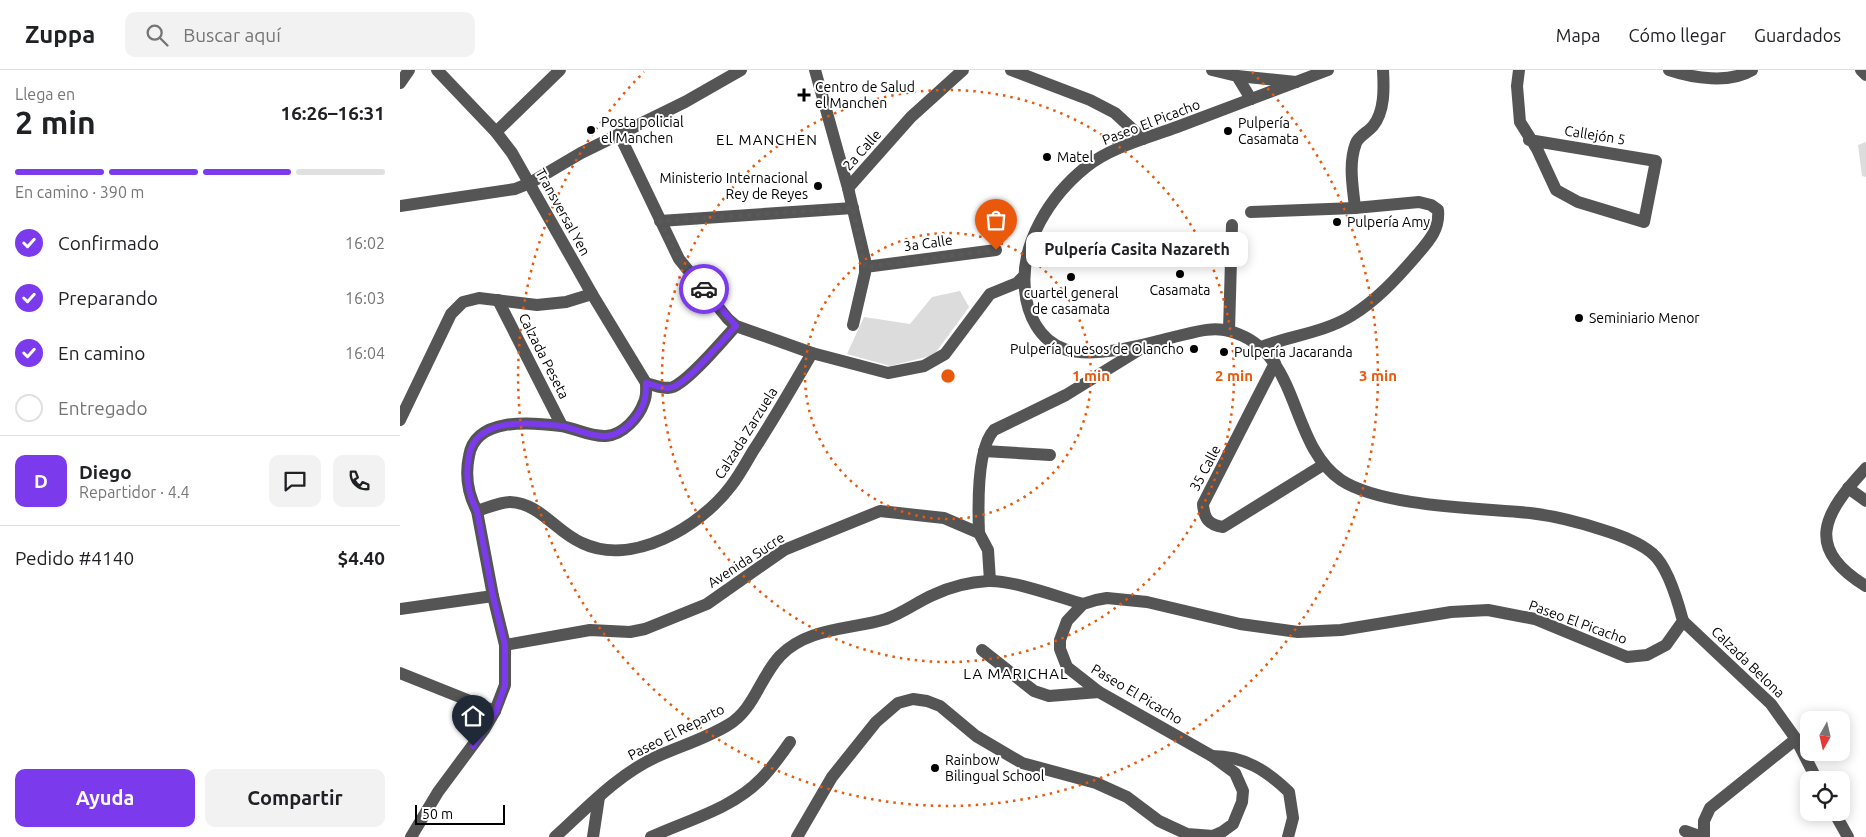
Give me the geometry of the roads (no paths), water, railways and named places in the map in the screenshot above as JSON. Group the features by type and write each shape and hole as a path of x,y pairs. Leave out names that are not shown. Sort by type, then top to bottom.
{"street":[{"path":"400,83 409,70"},
{"name":"Transversal Yen","path":"436,70 496,132 512,154 592,294 646,383"},
{"path":"496,132 560,70"},
{"path":"400,206 515,189 530,183 581,152 685,102 741,70"},
{"path":"815,70 848,188 865,267 853,325"},
{"name":"2a Calle","path":"848,188 911,117 964,70"},
{"path":"1011,70 1090,100 1115,113 1143,140"},
{"path":"1212,70 1237,76 1296,82"},
{"name":"Paseo El Picacho","path":"798,833 832,777 876,722 898,703 913,700 927,701 940,706 976,736 999,752 1022,763 1096,783 1127,798 1159,821 1196,836 1213,836 1233,824 1242,802 1243,791 1235,773 1212,756 1099,692 1067,667 1060,649 1060,640 1067,621 1084,604 1107,598 1146,602 1240,624 1298,632 1341,630 1451,612 1488,610 1536,619 1627,657 1647,655 1666,645 1683,621 1673,587 1654,554 1622,536 1575,521 1533,514 1426,504 1377,494 1349,485 1323,465 1311,444 1292,395 1274,363 1261,347 1248,338 1229,331 1202,330 1149,343 1093,353 1063,349 1042,335 1026,308 1024,277 1030,244 1038,225 1050,204 1067,184 1087,166 1106,154 1328,70"},
{"path":"1355,208 1351,174 1352,156 1357,141 1374,125 1380,112 1383,100 1383,70"},
{"path":"1519,70 1517,105 1520,122 1529,140"},
{"path":"1669,70 1714,78 1752,70"},
{"path":"1861,70 1866,75"},
{"path":"1237,76 1251,99"},
{"path":"618,134 679,259 728,319 736,326 812,353 888,372 924,366 945,354 990,294 1017,283 1024,277"},
{"name":"Callejón 5","path":"1529,140 1656,160 1644,221 1641,223 1566,197 1556,190 1537,149 1529,140"},
{"path":"1251,212 1355,208 1419,202 1431,205 1438,210 1439,222 1424,246 1384,292 1370,303 1350,317 1261,347"},
{"path":"660,221 853,208"},
{"path":"1229,331 1232,225"},
{"name":"3a Calle","path":"865,267 996,250"},
{"path":"400,420 451,314 463,302 478,298 537,305 566,302 592,294"},
{"name":"Calzada Peseta","path":"498,300 562,426"},
{"path":"411,837 438,792 496,711 505,685 505,645 493,596 477,511 472,501 466,472 470,446 479,434 494,427 562,426 581,432 606,436 625,428 636,416 645,400 646,383 662,388 673,387 688,376 736,326"},
{"path":"990,581 988,550 979,533 978,508 984,451 989,436 994,430 1066,395 1141,350 1149,343"},
{"name":"Calzada Zarzuela","path":"477,511 509,502 528,505 562,532 582,544 603,551 635,550 669,536 696,520 731,487 812,353"},
{"name":"35 Calle","path":"1274,363 1203,504 1204,514 1207,520 1214,526 1223,527 1323,465"},
{"path":"984,451 1050,455"},
{"path":"1866,468 1848,488 1825,529 1825,541 1829,552 1841,566 1866,586"},
{"path":"1848,488 1866,502"},
{"name":"Avenida Sucre","path":"505,645 590,630 630,632 645,629 707,604 784,550 880,511 944,518 979,533"},
{"name":"Paseo El Reparto","path":"555,837 625,775 655,757 700,740 730,724 744,711 780,656 794,645 814,635 886,618 910,608 933,595 968,583 990,581 1084,604"},
{"path":"400,609 493,596"},
{"name":"Calzada Belona","path":"1683,621 1771,704 1796,739 1813,771"},
{"path":"982,650 1034,691 1049,696 1099,692"},
{"path":"400,673 496,711"},
{"path":"1685,831 1703,837 1704,821 1710,808 1796,739"},
{"path":"651,837 704,816 749,790 761,780 790,742"},
{"path":"1212,756 1230,756 1243,760 1260,768 1289,792 1293,818 1288,837"},
{"path":"593,837 599,797"},
{"path":"1839,821 1848,837"},
{"path":"786,837 798,833"}],"place":[{"name":"Centro de Salud el Manchen","path":"804,95"},
{"name":"Posta policial el Manchen","path":"591,130"},
{"name":"Pulpería Casamata","path":"1228,131"},
{"name":"Matel","path":"1047,157"},
{"name":"Ministerio Internacional Rey de Reyes","path":"818,186"},
{"name":"Pulpería Amy","path":"1337,222"},
{"name":"Pulpería Casita Nazareth","path":"996,250"},
{"name":"Casamata","path":"1180,274"},
{"name":"cuartel general de casamata","path":"1071,277"},
{"name":"Seminiario Menor","path":"1579,318"},
{"name":"Pulpería quesos de Olancho","path":"1194,349"},
{"name":"Pulpería Jacaranda","path":"1224,352"},
{"name":"Rainbow Bilingual School","path":"935,768"}],"district":[{"name":"EL MANCHEN","path":"767,140"},
{"name":"LA MARICHAL","path":"1016,674"}]}
